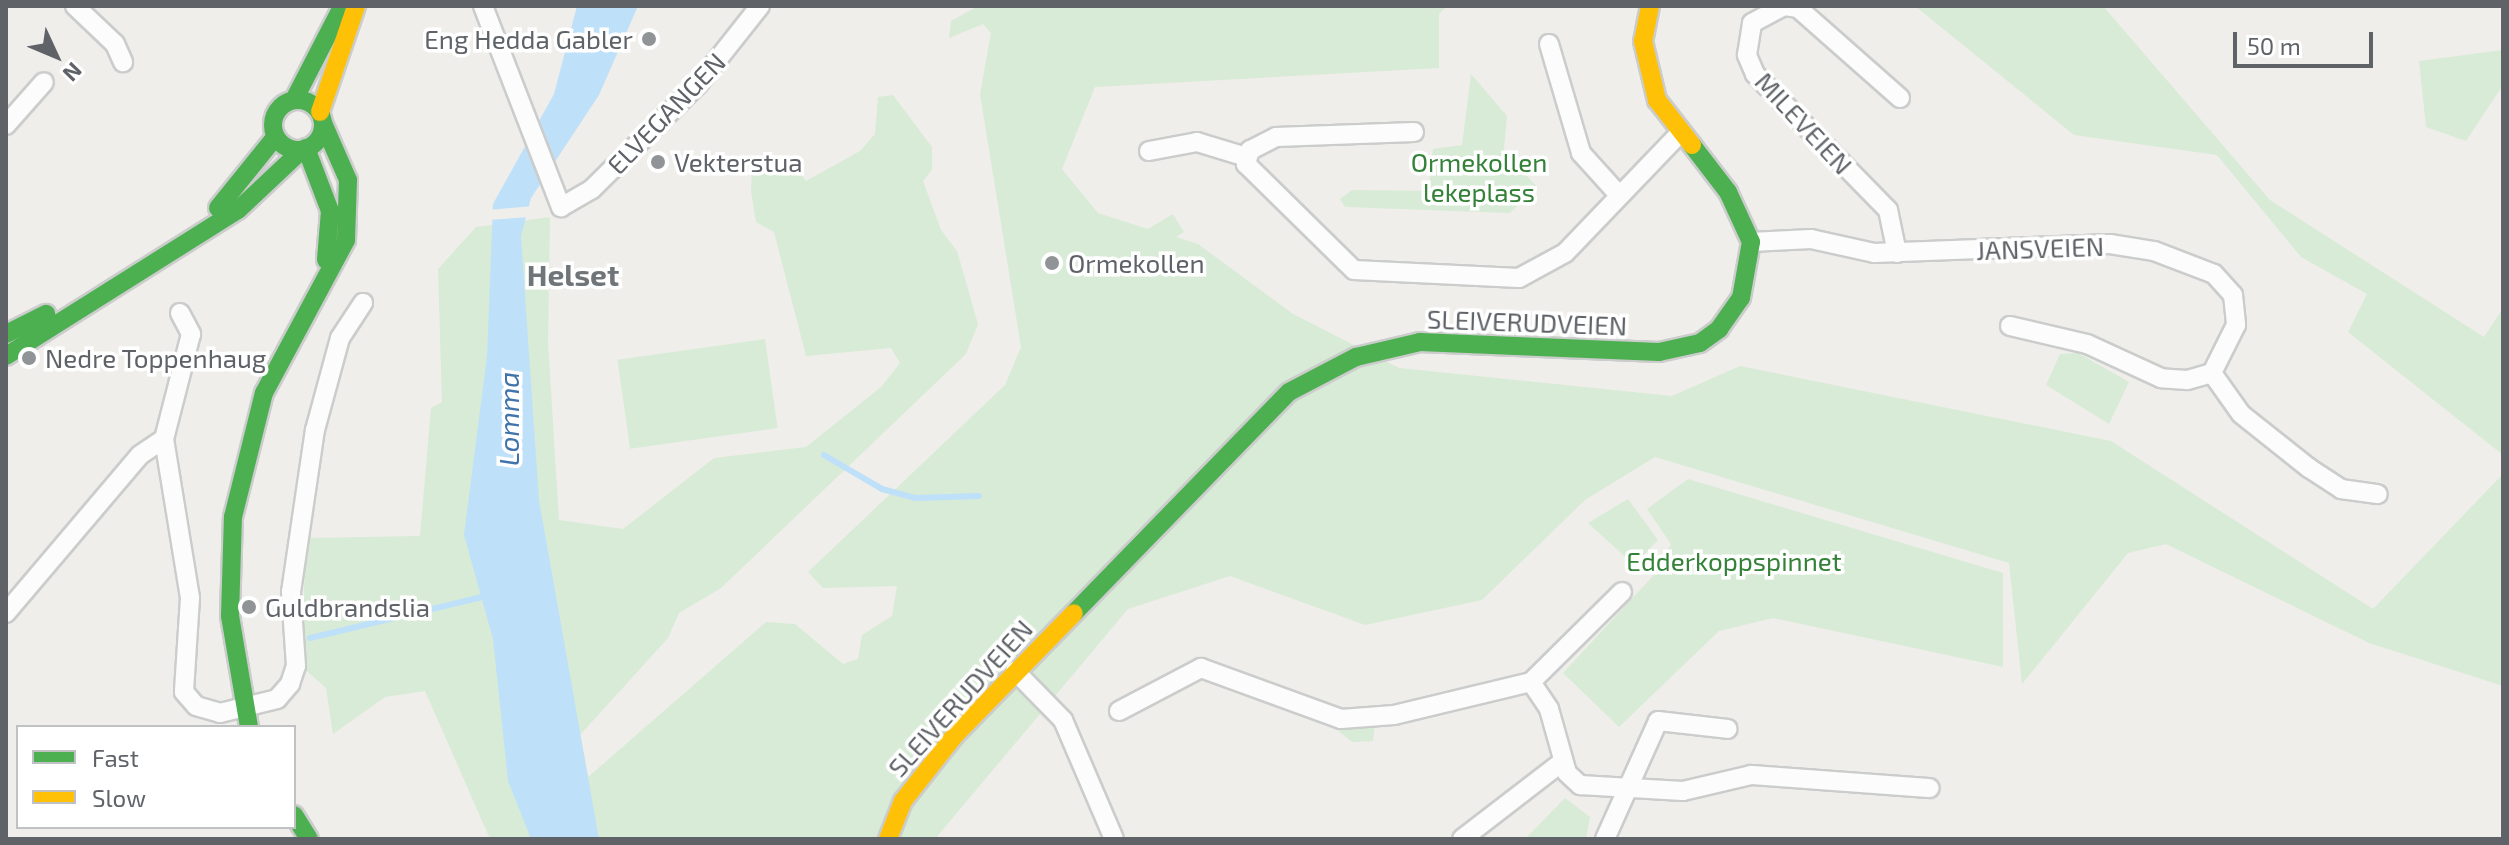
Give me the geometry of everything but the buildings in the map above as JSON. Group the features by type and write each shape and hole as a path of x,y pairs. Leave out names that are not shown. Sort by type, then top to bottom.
{"main road":[{"path":"6,334 201,222 276,136 276,113 294,100 341,6"},
{"path":"6,356 216,225 304,149 322,118 356,6"},
{"path":"1650,6 1646,65 1679,134 1728,192 1751,242"},
{"path":"246,718 229,592 238,486 264,393 321,286 339,261 350,206 342,159 322,118 294,100"},
{"path":"276,136 304,149 330,211 321,286"},
{"name":"SLEIVERUDVEIEN","path":"888,839 926,768 1258,419 1289,392 1356,357 1420,342 1627,352 1691,346 1732,315 1746,282 1751,242"},
{"path":"296,818 309,839"}],"street":[{"path":"75,6 115,44 123,62"},
{"name":"ELVEGANGEN","path":"483,6 527,129 561,207 592,189 699,83 760,6"},
{"name":"MILEVEIEN","path":"1897,253 1888,210 1755,74 1747,55 1752,23 1774,10 1798,8 1900,98"},
{"path":"1549,44 1576,144 1619,195"},
{"path":"6,125 44,82"},
{"path":"1246,157 1276,137 1414,132"},
{"path":"1246,157 1254,179 1342,262 1376,276 1536,273 1679,134"},
{"path":"1149,151 1197,142 1246,157"},
{"name":"JANSVEIEN","path":"1751,242 1811,239 1897,253 2110,244 2188,260 2233,295 2236,325 2212,373"},
{"path":"180,313 191,334 164,439 190,598 184,692 196,706 246,718 277,699 296,666 291,592 315,430 340,338 363,303"},
{"path":"2010,326 2087,344 2161,378 2212,373 2241,414 2309,468 2341,489 2378,494"},
{"path":"6,613 140,455 164,439"},
{"path":"1119,711 1201,668 1341,719 1394,715 1531,682 1622,592"},
{"path":"1015,671 1063,720 1114,839"},
{"path":"1531,682 1549,709 1562,762 1580,785 1626,784 1683,791 1751,775 1930,788"},
{"path":"1608,838 1626,784 1658,721 1728,729"},
{"path":"1462,839 1562,762"}],"green space":[{"path":"978,6 1447,6 1439,14 1439,68 1095,87 1062,169 1098,213 1148,229 1173,214 1184,232 1176,237 1198,244 1293,314 1399,368 1672,396 1740,366 2111,441 2373,609 2503,474 2503,686 2369,643 2166,544 2128,553 2022,684 2009,563 1655,457 1585,500 1482,600 1365,625 1230,576 1128,609 935,839 490,839 425,691 385,697 333,734 326,688 301,666 306,538 420,536 431,408 442,402 438,269 476,227 550,217 548,342 559,520 623,529 714,458 806,447 881,387 900,363 891,348 806,356 774,232 756,222 751,191 752,167 790,159 806,181 860,151 875,134 878,97 893,95 932,147 932,170 923,181 941,230 957,251 978,324 966,354 721,588 679,613 668,638 580,735 588,777 766,622 795,624 843,664 858,659 862,635 892,616 897,586 823,588 808,572 1005,385 1021,347 980,94 991,33 983,24 949,38 951,21"},
{"path":"1915,6 2103,6 2270,200 2484,337 2503,308 2503,455 2348,332 2367,294 2301,257 2217,155 2074,135"},
{"path":"2503,50 2503,85 2466,141 2426,127 2419,61"},
{"name":"Ormekollen lekeplass","path":"1471,74 1507,116 1504,150 1537,187 1510,213 1345,207 1340,199 1352,190 1428,191 1433,149 1462,145"},
{"path":"765,339 778,428 630,449 617,360"},
{"path":"2078,353 2129,382 2109,424 2046,385 2060,354"},
{"name":"Edderkoppspinnet","path":"1688,479 2003,573 2003,667 1773,618 1719,631 1619,727 1563,673 1652,577 1671,544 1647,509"},
{"path":"1628,499 1658,540 1634,565 1588,523"},
{"path":"1375,724 1373,741 1352,742 1331,725"},
{"path":"1565,798 1590,817 1586,839 1525,839"}],"water":[{"name":"Lomma","path":"577,6 638,6 599,95 531,198 521,236 539,500 599,839 531,839 508,781 493,639 464,535 487,356 493,204 554,94"}],"pier":[{"path":"533,206 530,217 488,220 489,210"}],"waterway":[{"path":"824,455 882,489 915,498 979,496"},
{"path":"310,638 482,597"}],"traffic: fast":[{"path":"294,100 340,11"},
{"path":"298,100 316,107 323,125 316,143 298,150 280,143 273,125 280,107 298,100"},
{"path":"249,725 230,616 233,517 264,393 346,240 348,180 323,123"},
{"path":"218,208 276,136"},
{"path":"1074,613 1289,392 1356,357 1420,342 1659,352 1700,343 1719,329 1741,298 1751,242 1728,192 1692,145"},
{"path":"306,148 330,211 326,260"},
{"path":"6,356 238,210 302,150"},
{"path":"6,334 46,314"},
{"path":"296,818 309,839"}],"traffic: slow":[{"path":"320,112 356,6"},
{"path":"1650,6 1643,41 1657,100 1692,145"},
{"path":"888,839 903,801 955,735 1074,613"}],"place":[{"name":"Eng Hedda Gabler","path":"649,39"},
{"name":"Vekterstua","path":"658,162"},
{"name":"Ormekollen","path":"1052,263"},
{"name":"Nedre Toppenhaug","path":"29,358"},
{"name":"Guldbrandslia","path":"249,607"}],"district":[{"name":"Helset","path":"573,274"}]}
